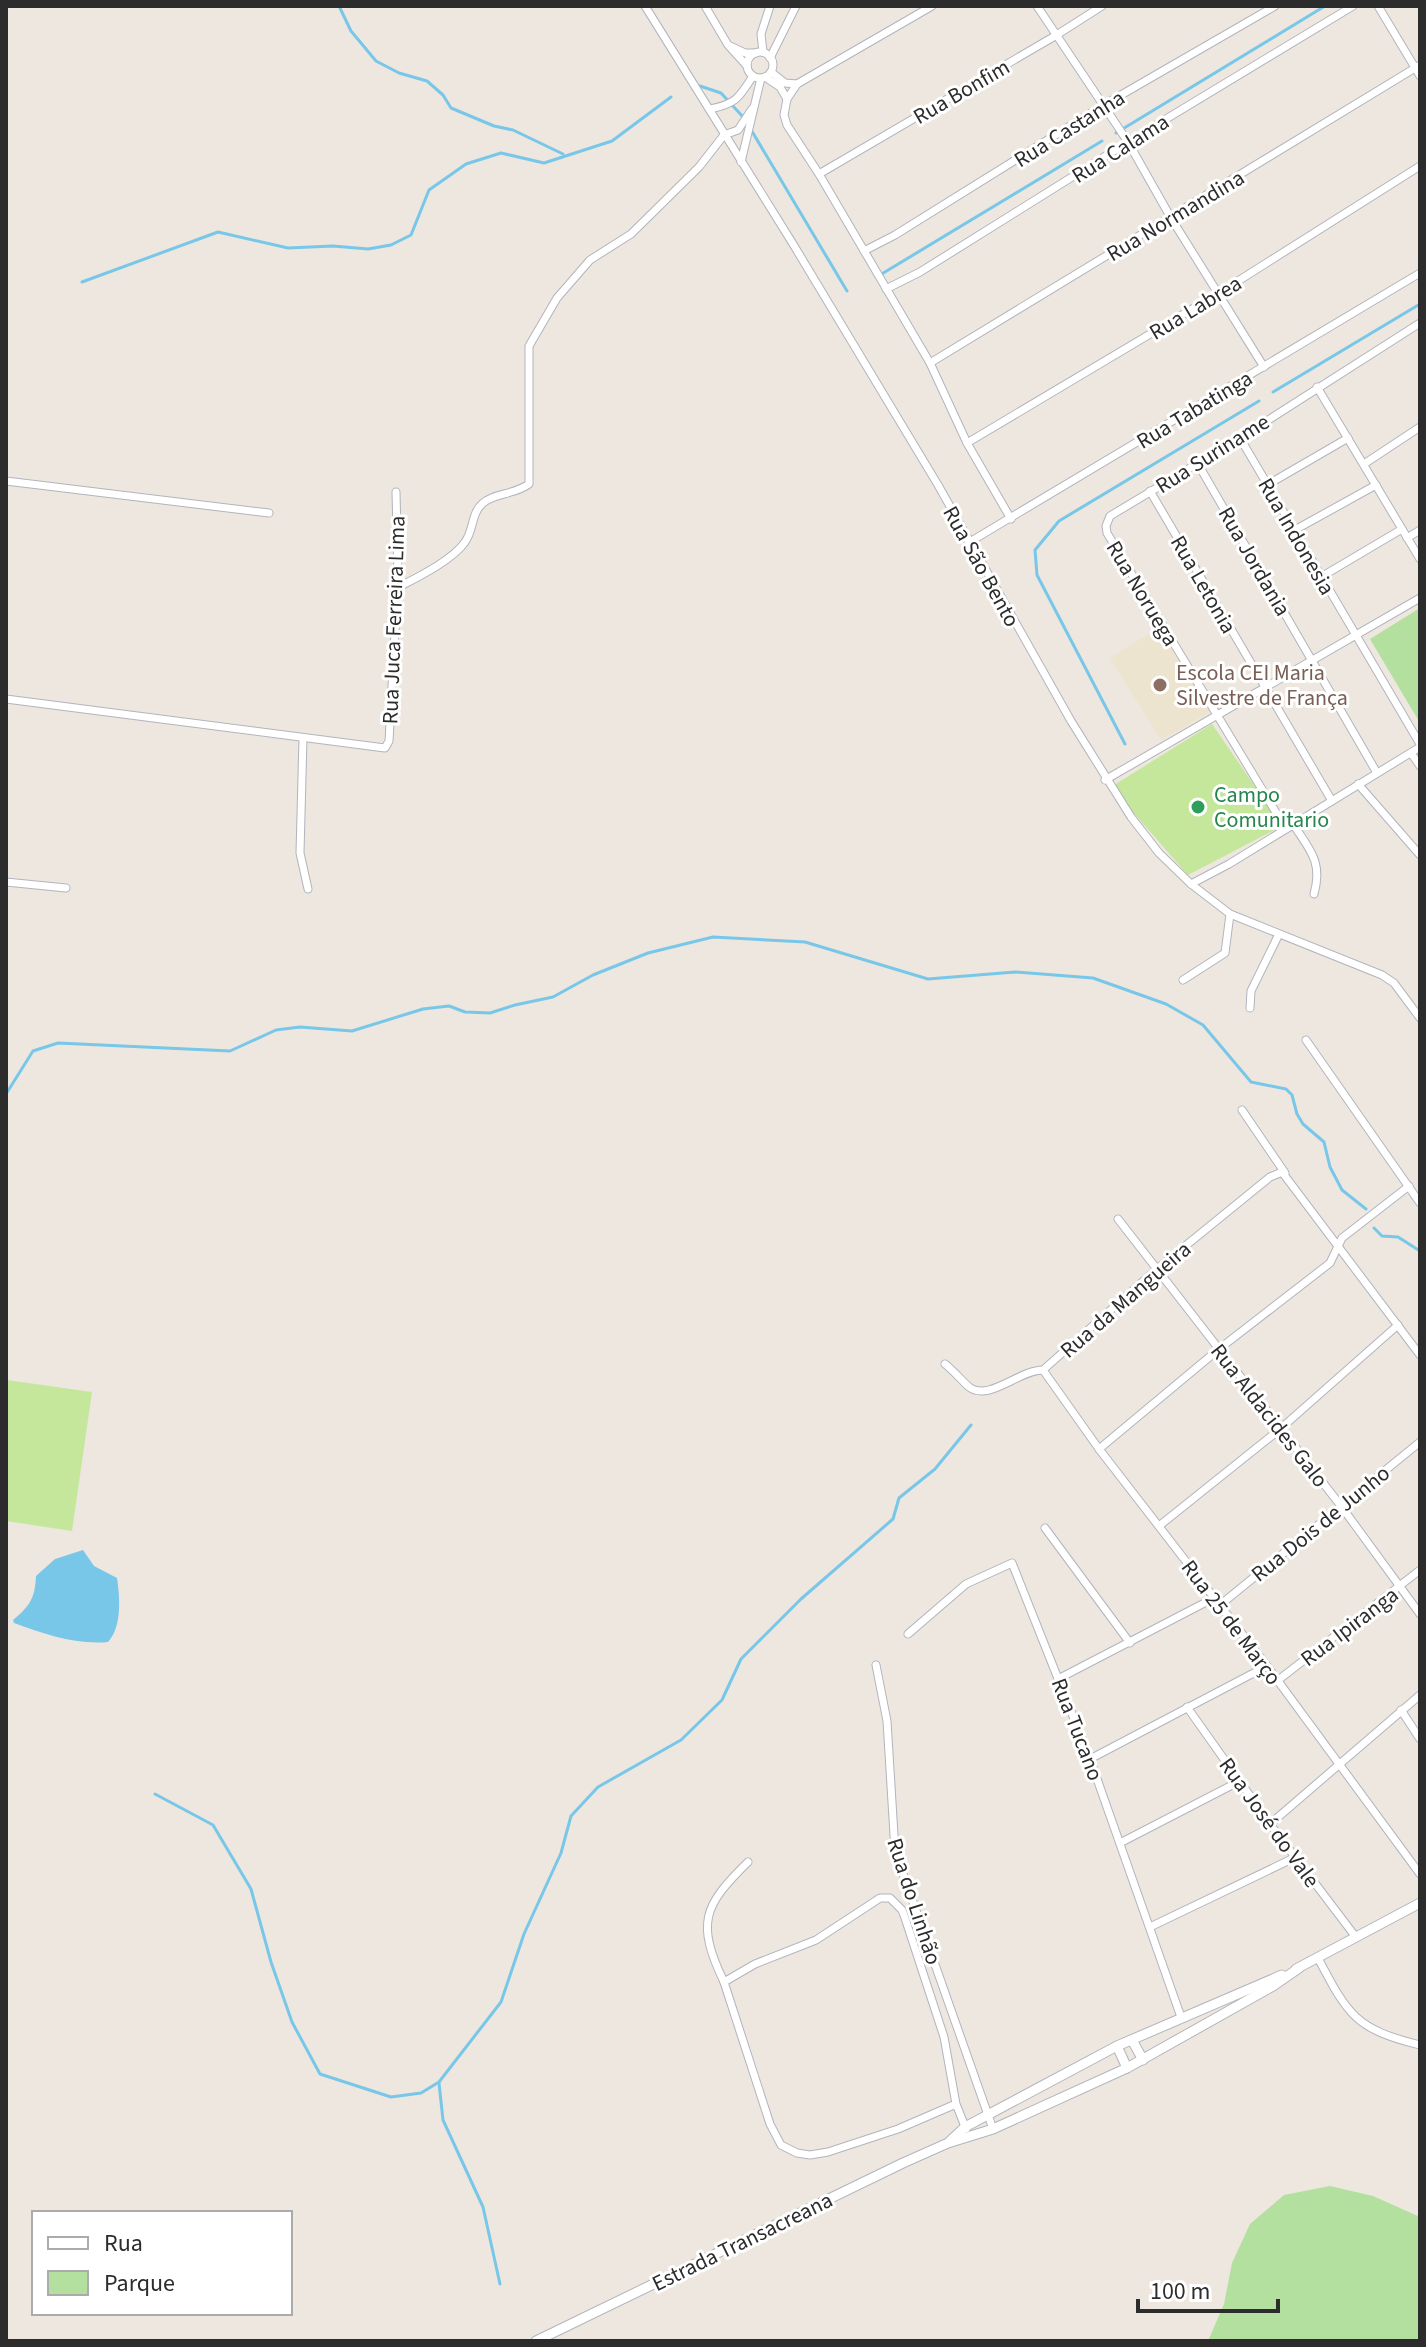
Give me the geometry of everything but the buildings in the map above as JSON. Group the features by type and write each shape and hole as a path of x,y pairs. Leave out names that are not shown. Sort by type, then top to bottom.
{"street":[{"name":"Rua São Bento","path":"645,6 930,472 1105,780 1159,853 1191,884 1230,914 1382,975 1394,983 1420,1018"},
{"path":"705,6 728,45 747,66 780,87 787,99"},
{"path":"741,162 762,76 761,34 770,6"},
{"path":"747,66 763,54 796,6"},
{"path":"932,6 797,84 787,99 784,115 787,125 930,363 967,443 1011,519"},
{"path":"1037,6 1128,142 1171,218 1264,367"},
{"name":"Rua Bonfim","path":"819,174 1102,6"},
{"name":"Rua Castanha","path":"864,251 895,235 1102,106 1275,6"},
{"name":"Rua Calama","path":"886,289 920,272 1353,6"},
{"path":"1378,6 1418,67 1420,76"},
{"path":"728,45 745,53 763,54"},
{"name":"Rua Normandina","path":"930,363 1418,67"},
{"path":"710,109 730,105 762,76"},
{"path":"762,76 797,84"},
{"path":"397,588 464,545 475,512 485,500 519,491 529,484 529,346 567,284 590,260 631,234 699,167 724,135 738,130 752,109"},
{"name":"Rua Labrea","path":"967,443 1219,293 1420,166"},
{"name":"Rua Tabatinga","path":"968,543 1420,273"},
{"name":"Rua Suriname","path":"1107,520 1420,323"},
{"path":"1317,387 1420,559"},
{"path":"1364,464 1420,427"},
{"name":"Rua Indonesia","path":"1240,438 1420,746"},
{"path":"1267,485 1348,438"},
{"name":"Rua Jordania","path":"1198,464 1377,773"},
{"path":"6,481 269,513"},
{"path":"1293,531 1376,485"},
{"name":"Rua Letonia","path":"1150,491 1332,801"},
{"name":"Rua Juca Ferreira Lima","path":"303,738 385,748 389,741 397,588 396,492"},
{"name":"Rua Noruega","path":"1107,520 1107,533 1216,715 1290,827 1313,853 1319,877 1314,894"},
{"path":"1321,577 1402,529"},
{"path":"1407,538 1420,530"},
{"path":"1105,780 1420,598"},
{"path":"6,699 303,738 300,853 308,889"},
{"path":"1191,884 1420,746"},
{"path":"1411,753 1420,766"},
{"path":"1358,784 1420,855"},
{"path":"6,882 66,888"},
{"path":"1183,980 1225,953 1230,914"},
{"path":"1250,1008 1251,991 1279,934"},
{"path":"1306,1040 1420,1203"},
{"path":"1242,1110 1338,1248 1420,1355"},
{"name":"Rua da Mangueira","path":"945,1364 978,1392 993,1389 1027,1372 1043,1370 1157,1269 1273,1175 1287,1174"},
{"path":"1099,1449 1219,1349 1330,1263 1342,1238 1409,1186"},
{"name":"Rua Aldacides Galo","path":"1118,1219 1341,1506 1420,1614"},
{"path":"1159,1526 1279,1430 1398,1325"},
{"name":"Rua 25 de Março","path":"1043,1370 1099,1449 1267,1666 1420,1874"},
{"name":"Rua Dois de Junho","path":"1058,1679 1217,1601 1420,1442"},
{"path":"1045,1528 1130,1643"},
{"name":"Rua Tucano","path":"908,1634 966,1584 1012,1563 1090,1759 1181,2017"},
{"name":"Rua Ipiranga","path":"1277,1681 1420,1570"},
{"name":"Rua do Linhão","path":"876,1665 887,1721 895,1851 993,2129"},
{"path":"1090,1759 1267,1666"},
{"path":"1270,1824 1420,1695"},
{"name":"Rua José do Vale","path":"1187,1707 1355,1936"},
{"path":"1401,1710 1420,1739"},
{"path":"1120,1843 1240,1781"},
{"path":"1150,1927 1296,1857"},
{"path":"748,1862 715,1896 708,1919 709,1945 770,2124 781,2145 810,2155 828,2152 898,2129 956,2104"},
{"path":"724,1982 755,1964 816,1940 880,1898 890,1898 902,1910 944,2037 956,2104 971,2138"},
{"name":"Estrada Transacreana","path":"948,2143 965,2127 1117,2046 1299,1968 1420,1903"},
{"path":"1318,1958 1342,2003 1357,2021 1374,2031 1420,2045"},
{"name":"Estrada Transacreana","path":"536,2341 948,2143 993,2129 1127,2068 1273,1986 1299,1968"},
{"path":"1132,2040 1143,2060"},
{"path":"1117,2046 1127,2068"}],"shaded area":[{"name":"Escola CEI Maria Silvestre de França","path":"1158,628 1210,712 1161,740 1110,658"}],"green space":[{"path":"1420,608 1420,723 1370,639"},
{"name":"Campo Comunitario","path":"1212,724 1282,826 1188,875 1111,787"},
{"path":"7,1380 92,1392 72,1531 6,1521"},
{"path":"1330,2186 1373,2196 1420,2217 1420,2341 1208,2341 1224,2304 1232,2263 1250,2224 1284,2195"}],"water":[{"path":"83,1550 94,1566 117,1578 118,1620 108,1642 72,1640 14,1623 13,1620 30,1601 36,1576 55,1559"}],"waterway":[{"path":"339,6 351,31 376,61 399,73 427,81 443,95 451,108 494,126 513,130 563,154"},
{"path":"1116,133 1325,6"},
{"path":"700,86 721,93 744,118"},
{"path":"82,282 218,232 288,248 333,246 368,249 391,245 411,235 429,190 466,164 501,153 544,163 612,141 671,97"},
{"path":"750,128 847,291"},
{"path":"880,275 1102,141"},
{"path":"1273,392 1420,304"},
{"path":"1125,744 1037,575 1035,550 1059,521 1259,401"},
{"path":"6,1094 33,1051 58,1043 230,1051 276,1030 300,1027 352,1031 423,1009 449,1006 465,1012 490,1013 553,997 593,975 648,953 713,937 805,942 928,979 1015,972 1093,978 1166,1004 1203,1025 1251,1082 1286,1089 1292,1095 1303,1124 1324,1142 1330,1167 1342,1190 1366,1209"},
{"path":"1374,1228 1382,1236 1398,1237 1420,1251"},
{"path":"155,1794 213,1825 251,1889 292,2022 320,2074 391,2097 421,2093 439,2082 501,2002 524,1934 561,1853 571,1816 598,1787 681,1740 722,1700 741,1659 801,1599 893,1519 899,1498 935,1469 971,1425"},
{"path":"439,2083 443,2120 483,2207 500,2284"}],"place":[{"name":"Escola CEI Maria Silvestre de França","path":"1160,685"},
{"name":"Campo Comunitario","path":"1198,807"}]}
